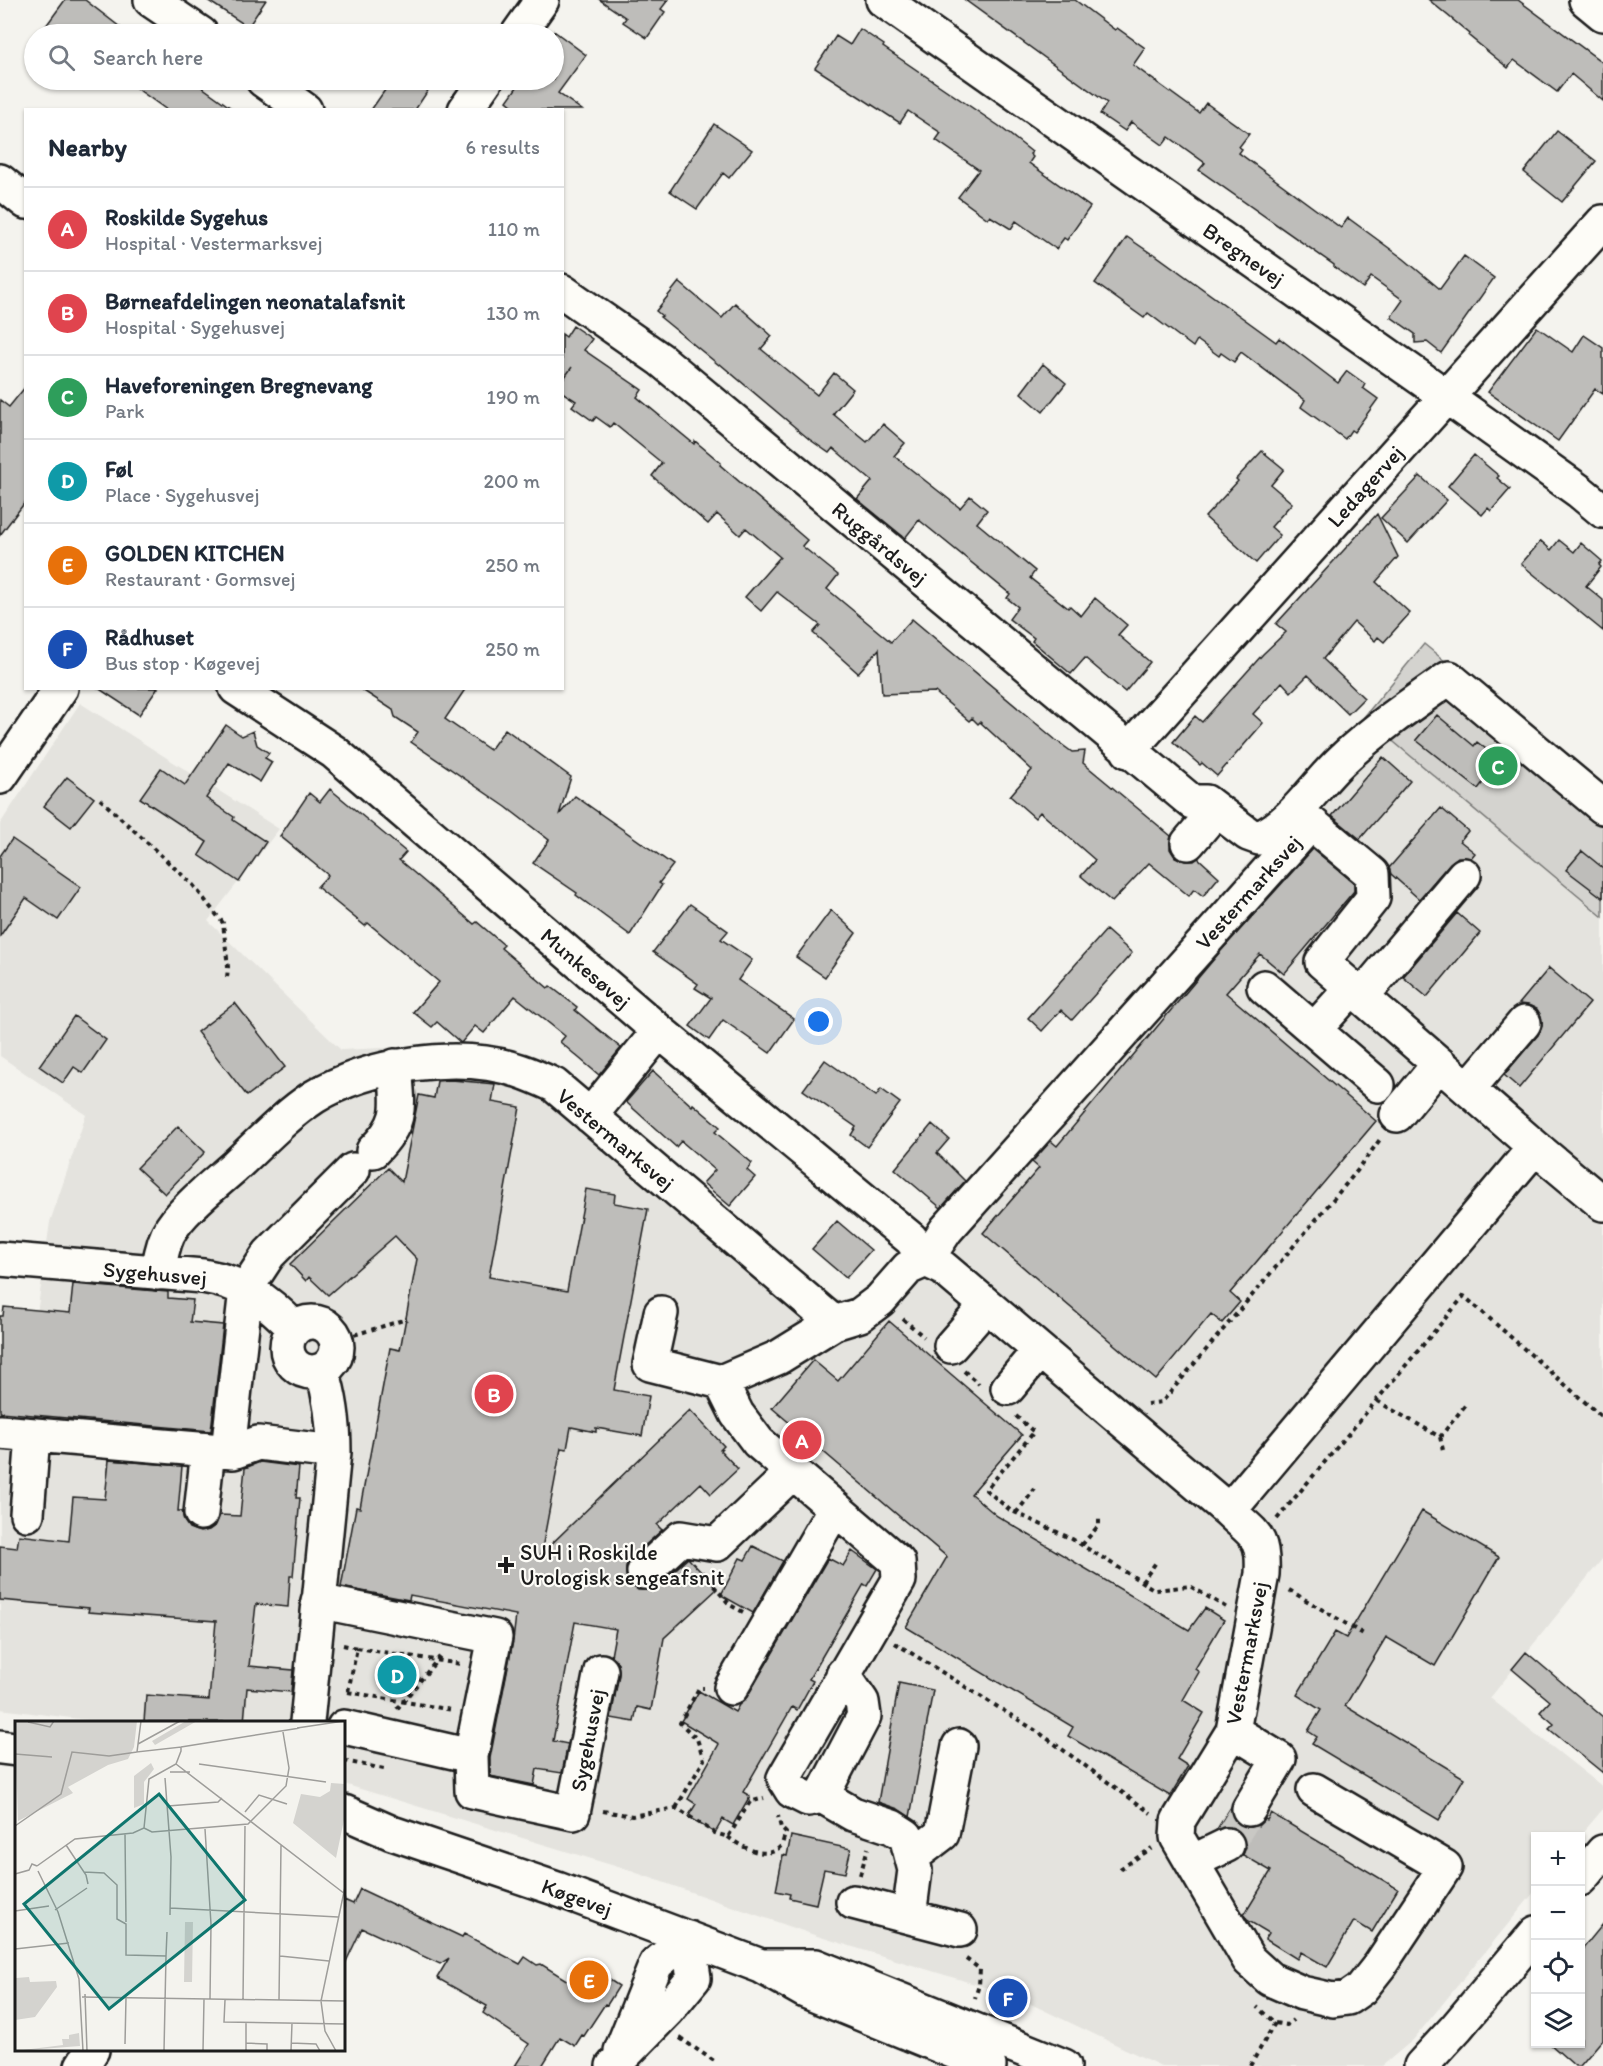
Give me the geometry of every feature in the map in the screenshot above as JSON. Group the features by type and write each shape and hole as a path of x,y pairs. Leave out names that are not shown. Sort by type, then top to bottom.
{"street":[{"path":"525,24 542,0"},
{"name":"Bregnevej","path":"883,0 1446,396 1580,491 1603,510"},
{"path":"1586,0 1603,14"},
{"path":"165,4 189,24"},
{"path":"277,90 302,108"},
{"path":"466,108 479,90"},
{"path":"0,181 24,200"},
{"name":"Ledagervej","path":"1128,751 1603,222"},
{"name":"Ruggårdsvej","path":"564,292 661,360 1128,751 1195,823 1206,802 1248,834 1259,838 1278,828 1342,759 1449,678 1603,807"},
{"path":"0,777 60,690"},
{"name":"Munkesøvej","path":"239,690 334,752 659,1031 911,1239 926,1260"},
{"name":"Vestermarksvej","path":"721,1382 779,1357 834,1323 860,1315 880,1300 908,1268 926,1260 954,1221 1311,823 1372,874 1373,898 1322,962 1603,1204"},
{"path":"1314,1030 1357,992 1464,875"},
{"path":"1264,987 1378,1085"},
{"path":"1467,1089 1524,1023"},
{"path":"590,1116 659,1031"},
{"name":"Vestermarksvej","path":"158,1273 163,1247 169,1232 185,1212 283,1122 313,1098 346,1080 395,1065 482,1062 519,1070 554,1085 834,1323"},
{"path":"1397,1115 1439,1064"},
{"path":"201,1513 218,1451 246,1289 269,1254 387,1137 398,1113 395,1065"},
{"path":"1229,1511 1535,1147"},
{"name":"Sygehusvej","path":"0,1259 227,1280 263,1300 294,1328"},
{"path":"926,1260 943,1268 1229,1511 1259,1540"},
{"path":"947,1352 986,1306"},
{"path":"661,1313 650,1364 721,1382 747,1430 758,1442 898,1562 899,1580 843,1674 862,1702 864,1716 807,1793 853,1814 892,1827 906,1836 915,1870 909,1916"},
{"path":"308,1322 322,1323 334,1333 336,1340 336,1354 328,1367 322,1370 308,1372 290,1361 286,1347 294,1328 308,1322"},
{"path":"1000,1395 1039,1351"},
{"path":"312,1721 332,1603 334,1422 322,1370"},
{"path":"0,1432 233,1452 258,1443 334,1452"},
{"path":"27,1514 33,1435"},
{"path":"644,1572 681,1538 717,1544 793,1472"},
{"path":"731,1688 836,1508"},
{"name":"Vestermarksvej","path":"1182,1840 1233,1731 1262,1574 1263,1553 1259,1540"},
{"name":"Sygehusvej","path":"332,1603 495,1637 471,1756 472,1791 573,1813 601,1671"},
{"path":"345,1715 376,1735 471,1756"},
{"path":"1233,1731 1279,1759 1249,1809"},
{"path":"912,1857 942,1834 959,1746"},
{"path":"0,1747 15,1749"},
{"path":"1182,1840 1249,1960 1270,1978 1302,1993 1333,2000 1355,1995 1380,1965 1445,1867 1314,1790"},
{"name":"Køgevej","path":"345,1812 392,1833 557,1889 761,1966 806,1991 989,2066"},
{"name":"Køgevej","path":"345,1830 392,1833"},
{"path":"1182,1840 1227,1845"},
{"path":"1585,1874 1603,1852"},
{"path":"853,1902 960,1930"},
{"path":"615,2063 656,2022 694,1978 688,1938"},
{"path":"615,2063 656,1964 688,1938"},
{"path":"1421,2066 1531,1939"},
{"name":"Køgevej","path":"761,1966 816,1966 1064,2066"},
{"path":"82,2066 91,2051"}],"path":[{"path":"100,799 193,885 223,923 227,978"},
{"path":"1108,1410 1162,1402 1357,1171 1397,1115"},
{"path":"1259,1540 1464,1296 1603,1418"},
{"path":"880,1300 1000,1395 1034,1432 986,1490 1010,1510 1082,1545 1155,1590 1190,1586 1253,1624"},
{"path":"336,1340 406,1319"},
{"path":"1377,1401 1440,1437 1443,1450"},
{"path":"1440,1437 1467,1403"},
{"path":"1016,1513 1035,1489"},
{"path":"1082,1545 1099,1525 1099,1516"},
{"path":"675,1544 730,1605 768,1625"},
{"path":"1142,1582 1157,1562"},
{"path":"1262,1574 1365,1635"},
{"path":"332,1603 343,1646 466,1665"},
{"path":"872,1628 1038,1732 1159,1818 1182,1840"},
{"path":"353,1763 462,1630"},
{"path":"345,1715 357,1648"},
{"path":"676,1808 704,1760 697,1739 680,1724 699,1688 731,1688"},
{"path":"348,1692 479,1715"},
{"path":"728,1838 750,1802 807,1793"},
{"path":"573,1813 588,1808 632,1816 676,1808 715,1833 755,1852 771,1852 781,1846 786,1833"},
{"path":"853,1902 867,1848 877,1822"},
{"path":"1120,1869 1163,1840 1182,1840"},
{"path":"972,2006 979,1985 980,1969"},
{"path":"1250,2066 1275,2023 1255,2004"},
{"path":"656,2022 714,2061"}],"shaded area":[{"path":"1424,644 1603,791 1603,917 1364,717"},
{"path":"80,703 279,829 208,921 341,1050 468,1044 533,1056 824,1298 871,1303 1252,858 1393,742 1603,917 1603,1558 1490,1698 1603,1787 1603,1809 1583,1832 1531,1832 1531,1896 1413,2040 1382,2066 1161,2066 1014,1996 817,1936 628,1870 345,1784 345,1721 95,1721 0,1709 0,1322 36,1321 50,1222 86,1115 0,1056 0,824"}],"building":[{"path":"65,0 85,0 116,24 47,24"},
{"path":"207,0 266,0 250,24 243,24"},
{"path":"600,0 668,0 661,9 665,12 647,38 623,22 626,18"},
{"path":"965,0 1075,0 1115,30 1117,28 1145,48 1133,65 1199,113 1206,103 1249,134 1239,147 1242,149 1239,153 1341,228 1348,218 1440,289 1464,256 1494,278 1441,353 1427,342 1415,343 1415,334 1391,317 1403,300 1371,277 1363,288 1199,170 1205,163 1169,137 1163,145 1131,122 1125,131 1100,114 1107,103"},
{"path":"1429,0 1518,0 1603,63 1603,101 1571,74 1557,92 1514,60 1508,68"},
{"path":"860,29 999,126 1032,152 1030,154 1033,157 1029,163 1090,207 1067,240 1064,238 1056,249 1016,221 1011,229 990,216 988,219 958,197 979,170 936,140 941,133 908,111 900,123 815,68 836,36 850,45"},
{"path":"564,38 586,55 564,85"},
{"path":"139,90 206,90 231,108 164,108"},
{"path":"385,90 428,90 416,108 372,108"},
{"path":"515,90 560,90 558,93 582,110 516,108 507,101"},
{"path":"714,124 752,150 729,178 723,173 697,209 670,191"},
{"path":"1557,131 1596,161 1562,202 1524,172"},
{"path":"1127,237 1153,253 1276,342 1279,338 1338,383 1347,371 1365,384 1363,388 1378,399 1354,432 1351,430 1345,439 1301,407 1305,400 1241,352 1234,362 1221,353 1219,356 1197,340 1193,347 1148,313 1144,318 1095,283"},
{"path":"679,282 722,318 735,303 772,336 761,349 817,395 834,373 853,389 833,414 867,442 883,424 905,443 894,456 960,508 970,496 987,510 977,523 1035,571 1030,578 1068,608 1070,606 1081,616 1095,598 1127,625 1118,635 1150,662 1125,692 1085,658 1071,674 1032,641 1034,638 1009,619 1018,607 1007,598 1010,594 919,520 905,538 857,499 872,481 833,448 829,453 809,439 660,317 662,316 656,311"},
{"path":"573,326 592,339 584,350 642,390 637,397 694,444 695,441 807,540 802,546 838,575 827,589 891,642 912,619 1057,741 1072,752 1085,751 1083,763 1171,836 1170,849 1175,857 1185,861 1194,861 1198,858 1219,877 1203,896 1194,889 1189,896 1149,863 1112,902 1081,876 1095,860 1040,812 1035,818 1010,796 1032,770 980,722 978,724 972,718 969,721 935,692 882,694 879,649 858,673 813,633 820,625 777,592 761,611 745,597 780,557 746,528 740,535 717,514 708,524 652,476 662,463 613,423 610,427 596,417 593,421 572,406 576,401 564,393 564,336 566,337"},
{"path":"1537,327 1573,352 1584,335 1603,348 1603,394 1595,389 1558,441 1488,392"},
{"path":"1043,364 1066,383 1043,412 1021,393"},
{"path":"24,388 24,504 0,535 0,400 9,407"},
{"path":"1262,451 1284,469 1271,485 1292,503 1271,527 1280,535 1256,563 1205,517"},
{"path":"1474,455 1499,476 1497,478 1510,489 1491,511 1488,508 1482,515 1448,486"},
{"path":"1420,476 1447,500 1408,543 1381,518"},
{"path":"1377,514 1398,557 1376,582 1410,613 1384,642 1378,637 1375,641 1354,622 1323,659 1364,698 1348,714 1308,675 1291,692 1282,682 1253,714 1263,723 1217,776 1202,763 1200,765 1173,742 1195,716 1202,722 1263,654 1286,632 1276,624"},
{"path":"1559,540 1574,552 1581,543 1602,561 1599,565 1601,567 1586,586 1603,600 1603,631 1521,564 1541,541 1551,550"},
{"path":"101,690 157,690 139,715"},
{"path":"362,690 465,690 445,719 490,750 505,729 571,777 559,815 575,796 673,865 659,883 662,885 630,935 576,895 577,893 533,863 549,840 506,807 411,742 418,732 395,717 393,710"},
{"path":"1437,715 1474,746 1477,742 1500,760 1478,789 1416,740"},
{"path":"226,725 242,736 253,731 257,745 269,753 265,758 272,762 260,782 229,763 206,798 266,842 239,882 199,855 207,842 140,798 161,768 185,785"},
{"path":"1383,757 1410,781 1360,839 1332,816"},
{"path":"67,777 94,798 71,827 44,806"},
{"path":"330,789 406,852 399,860 474,924 477,922 504,945 501,948 548,988 550,986 577,1007 575,1010 621,1048 599,1075 560,1042 565,1036 515,996 484,1033 475,1026 461,1043 437,1022 432,1027 413,1012 439,982 368,923 365,926 317,887 328,875 280,836 309,793 320,802"},
{"path":"1441,808 1468,831 1460,841 1475,853 1471,858 1458,857 1450,863 1419,899 1391,874 1389,868"},
{"path":"12,839 81,887 58,920 26,898 0,936 0,856"},
{"path":"1313,849 1354,883 1354,891 1284,974 1260,954 1226,993 1376,1121 1230,1293 1240,1302 1222,1323 1211,1314 1156,1380 983,1233 1039,1168 1032,1162 1051,1141 1057,1146 1219,953"},
{"path":"1582,851 1603,868 1603,898 1566,870"},
{"path":"690,904 728,931 721,939 752,960 738,980 794,1019 770,1053 723,1020 709,1040 690,1026 711,998 695,988 698,984 653,952"},
{"path":"831,910 856,933 825,977 796,957"},
{"path":"1457,913 1480,933 1427,997 1403,977"},
{"path":"1106,930 1132,953 1072,1020 1061,1010 1042,1031 1028,1018"},
{"path":"1549,968 1590,1003 1519,1088 1504,1075 1538,1035 1542,1026 1541,1016 1537,1009 1519,1004"},
{"path":"235,1003 285,1067 247,1096 197,1032"},
{"path":"74,1016 106,1040 83,1073 74,1067 63,1083 39,1066"},
{"path":"825,1060 876,1096 881,1089 900,1103 867,1147 851,1135 856,1127 803,1090"},
{"path":"653,1071 692,1106 693,1104 720,1127 715,1132 752,1163 747,1170 755,1177 730,1206 703,1183 715,1170 681,1141 676,1147 626,1102"},
{"path":"437,1081 495,1084 492,1102 520,1107 489,1277 567,1291 586,1189 615,1194 614,1203 648,1209 614,1390 649,1396 642,1436 596,1428 596,1432 571,1427 567,1449 561,1448 541,1554 690,1410 724,1446 720,1450 738,1469 711,1494 701,1483 657,1525 662,1530 631,1558 626,1566 626,1575 630,1584 638,1590 648,1590 657,1586 688,1558 717,1589 664,1638 651,1710 637,1707 634,1722 611,1718 619,1674 618,1664 611,1656 616,1629 575,1622 553,1741 568,1744 562,1773 537,1769 534,1785 490,1776 490,1758 516,1615 410,1595 409,1600 341,1587 356,1507 360,1508 390,1348 400,1350 417,1259 395,1236 328,1295 309,1277 306,1281 290,1264 388,1168 402,1182 419,1095 434,1098"},
{"path":"932,1124 949,1139 937,1153 965,1181 941,1208 895,1169"},
{"path":"178,1126 205,1152 165,1194 137,1168"},
{"path":"837,1221 871,1250 846,1278 812,1249"},
{"path":"73,1284 168,1292 168,1298 193,1300 190,1322 223,1325 211,1431 0,1412 0,1316 3,1316 4,1307 70,1313"},
{"path":"889,1321 1022,1435 971,1494 997,1516 1189,1630 1205,1608 1224,1620 1195,1669 1199,1672 1183,1700 1204,1713 1177,1759 1188,1766 1170,1796 1068,1736 1073,1727 906,1627 947,1557 772,1408 813,1360 838,1381"},
{"path":"109,1460 182,1466 178,1511 182,1511 184,1521 189,1528 200,1532 216,1525 220,1515 240,1516 245,1468 260,1462 299,1467 296,1498 300,1498 288,1607 256,1604 249,1666 293,1670 291,1692 247,1688 244,1721 144,1721 146,1695 209,1700 216,1621 88,1612 89,1608 0,1600 0,1546 17,1548 19,1535 69,1541 73,1497 105,1499"},
{"path":"1422,1511 1499,1557 1435,1666 1386,1637 1345,1706 1464,1778 1439,1820 1312,1744 1317,1737 1308,1731 1321,1710 1297,1695 1335,1632 1346,1638"},
{"path":"753,1546 783,1561 753,1613 721,1595 740,1558 745,1560"},
{"path":"852,1551 877,1569 867,1586 864,1584 809,1679 813,1681 797,1710 792,1707 743,1792 750,1796 733,1825 723,1819 715,1833 688,1817 696,1804 688,1799 719,1744 681,1721 699,1691 735,1712 747,1697 828,1558 843,1566"},
{"path":"1526,1652 1603,1717 1603,1773 1549,1729 1554,1724 1540,1712 1550,1701 1512,1669"},
{"path":"899,1683 933,1690 910,1817 898,1809 878,1802"},
{"path":"1231,1807 1232,1818 1248,1828 1258,1826 1265,1819 1267,1820 1271,1813 1398,1889 1372,1932 1354,1921 1327,1967 1301,1952 1297,1959 1265,1939 1269,1933 1247,1920 1244,1915 1271,1871 1243,1855 1246,1847 1244,1837 1238,1830 1228,1826 1217,1829"},
{"path":"791,1836 851,1849 845,1873 824,1869 816,1904 789,1898 790,1894 776,1891 783,1855 787,1856"},
{"path":"360,1889 462,1937 464,1934 520,1964 525,1957 568,1981 581,1961 619,1986 575,2046 560,2037 542,2066 515,2066 529,2044 483,2013 487,2006 437,1978 449,1958 440,1964 362,1928 345,1964 345,1900 353,1904"},
{"path":"1603,1924 1603,2039 1580,2066 1575,2066 1555,2048 1585,2048 1585,1946"}],"tunnel":[{"path":"1227,1845 1249,1809"}],"place":[{"name":"Haveforeningen Bregnevang","path":"1498,766"},
{"name":"Børneafdelingen neonatalafsnit","path":"494,1394"},
{"name":"Roskilde Sygehus","path":"802,1440"},
{"name":"SUH i Roskilde Urologisk sengeafsnit","path":"506,1565"},
{"name":"Føl","path":"397,1675"},
{"name":"GOLDEN KITCHEN","path":"589,1980"},
{"name":"Rådhuset","path":"1008,1998"}]}
